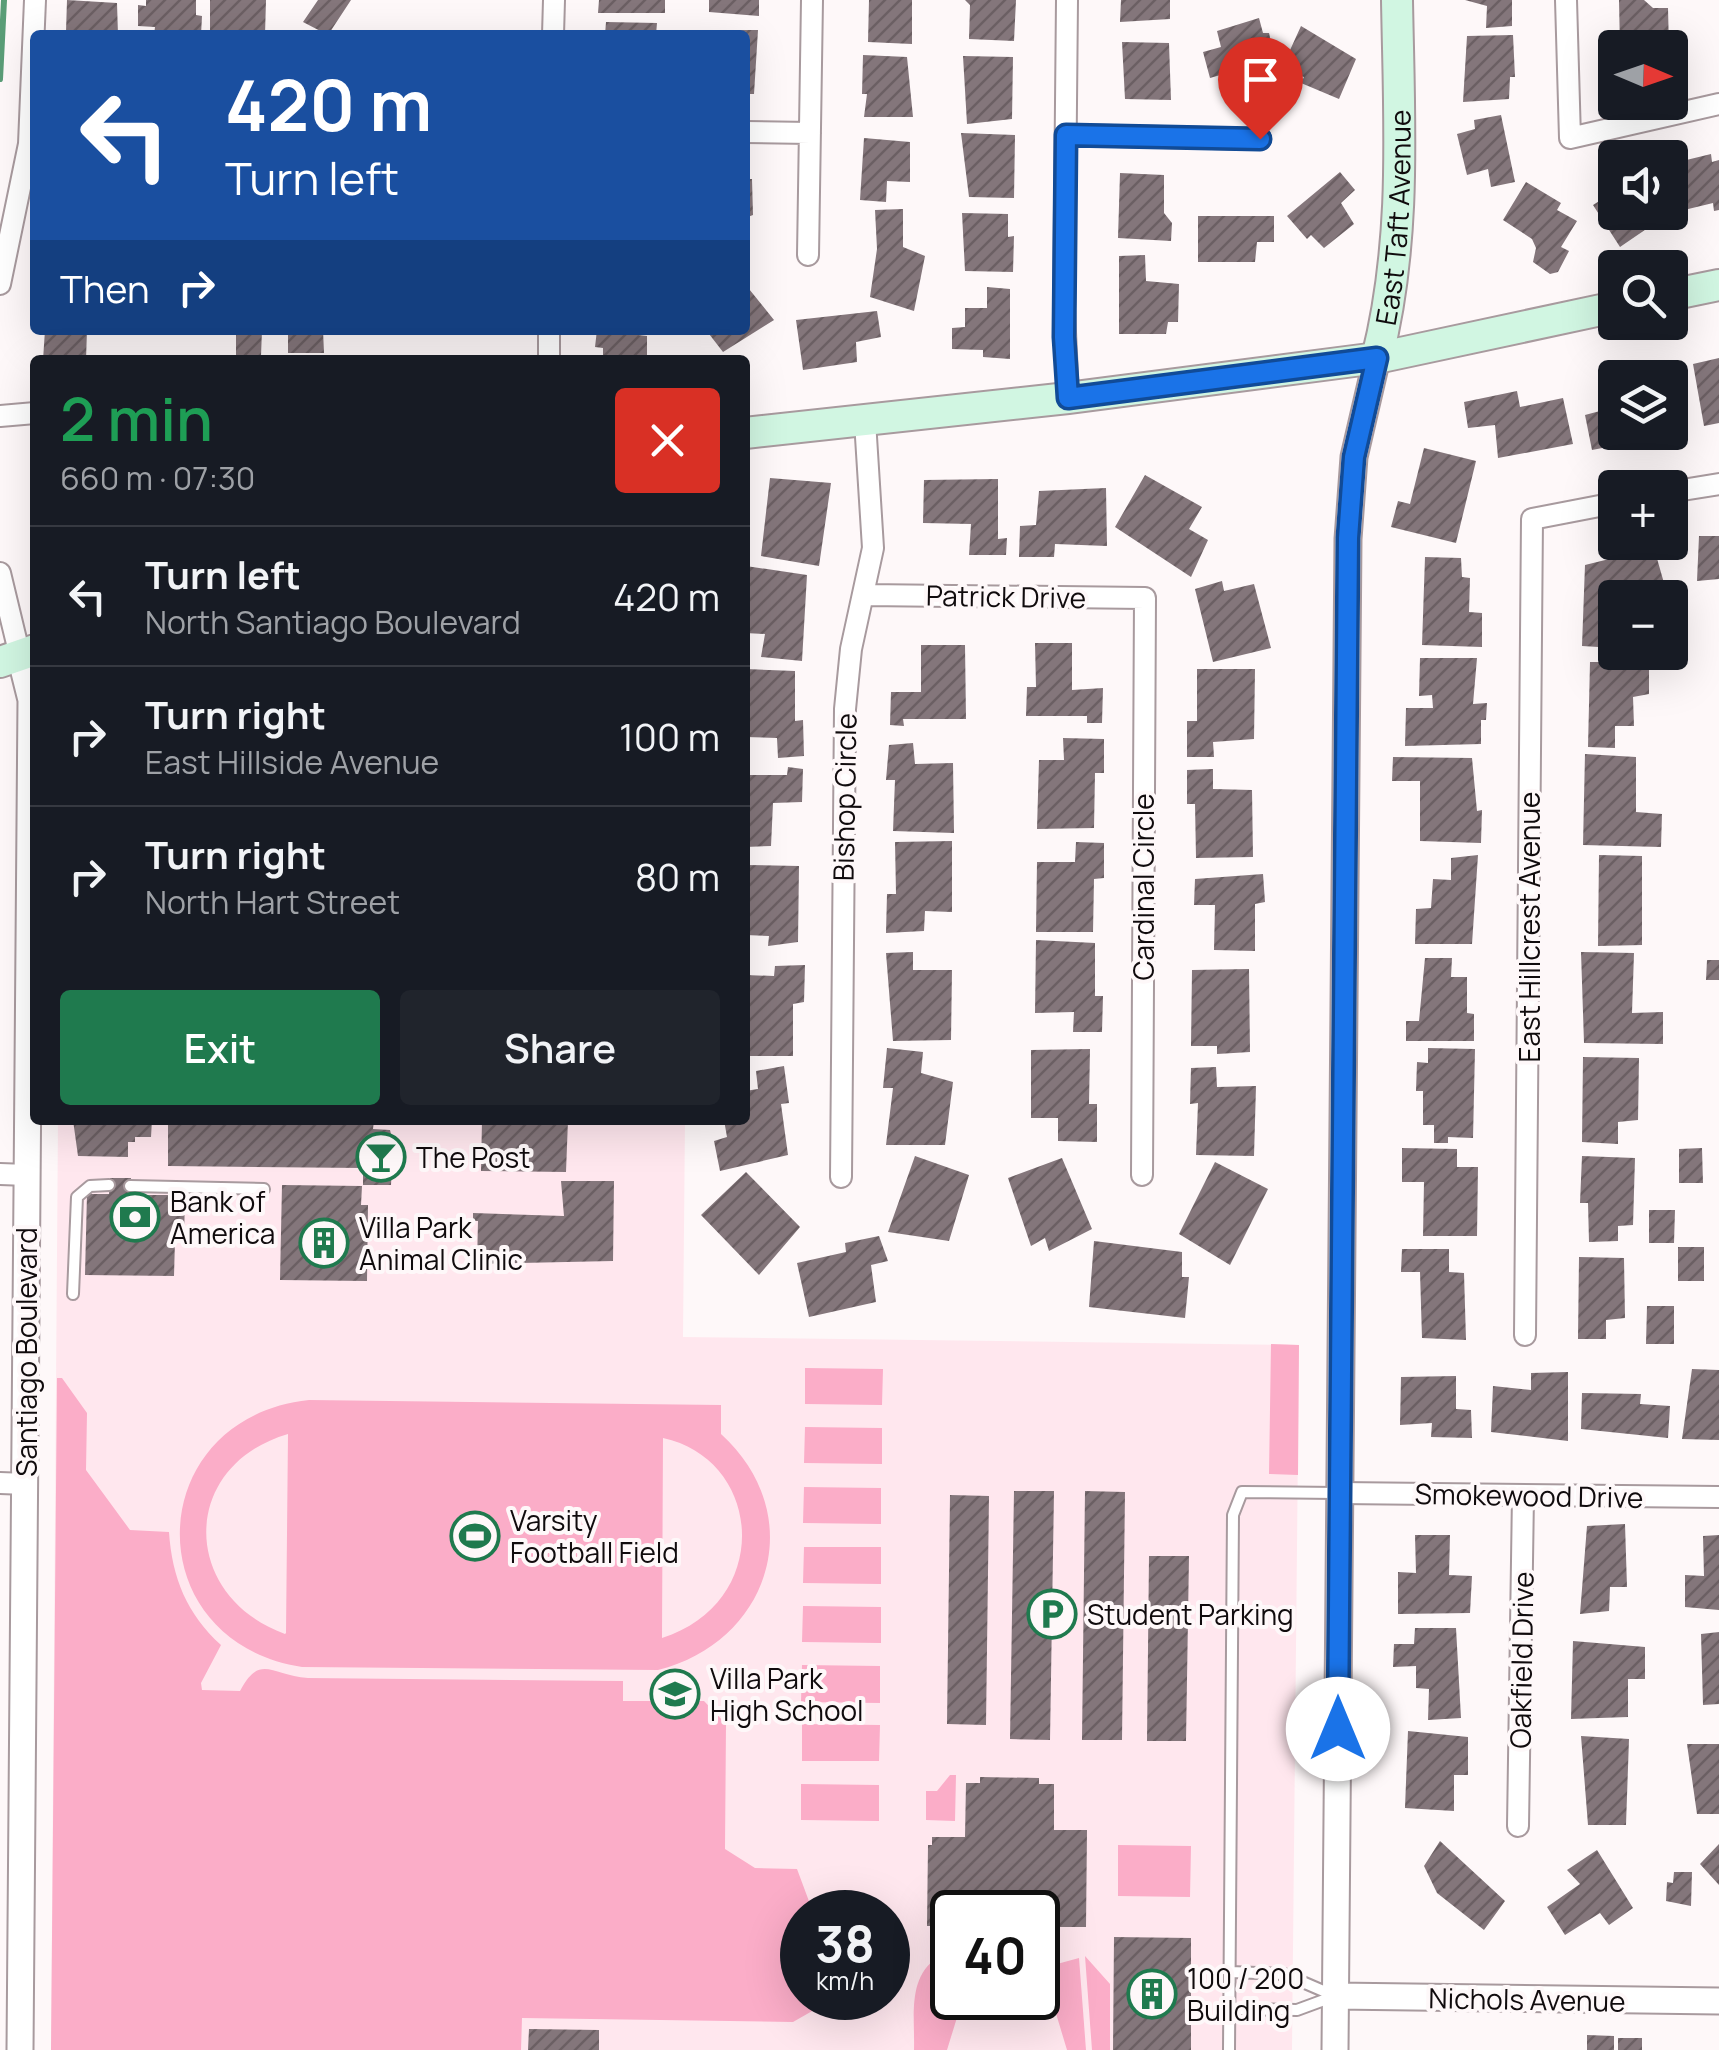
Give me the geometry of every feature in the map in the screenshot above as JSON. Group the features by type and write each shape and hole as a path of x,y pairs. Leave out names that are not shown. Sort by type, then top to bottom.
{"main road":[{"name":"East Taft Avenue","path":"1377,358 1391,301 1400,218 1397,0"},
{"path":"1688,292 1719,285"},
{"path":"750,432 1068,398 1377,358 1598,311"}],"street":[{"path":"35,0 35,30"},
{"path":"553,30 554,0"},
{"path":"808,254 812,0"},
{"path":"1067,0 1064,337 1068,398"},
{"path":"1566,0 1570,138 1719,104"},
{"path":"0,284 30,130"},
{"path":"750,132 810,133"},
{"path":"1066,135 1260,139"},
{"name":"East Taft Avenue","path":"1335,2050 1348,538 1354,457 1377,358"},
{"path":"0,416 30,413"},
{"name":"Bishop Circle","path":"841,1177 845,708 851,649 866,595 874,524 865,421"},
{"path":"1688,489 1719,484"},
{"name":"East Hillcrest Avenue","path":"1526,1335 1532,519 1598,506"},
{"path":"0,572 18,656"},
{"name":"Patrick Drive","path":"866,595 1145,598"},
{"name":"Cardinal Circle","path":"1142,1175 1145,598"},
{"name":"Santiago Boulevard","path":"18,656 30,700"},
{"name":"Santiago Boulevard","path":"20,2050 13,1484 30,1105"},
{"path":"0,1174 27,1175"},
{"name":"Smokewood Drive","path":"1340,1494 1719,1497"},
{"name":"Oakfield Drive","path":"1518,1826 1523,1495"},
{"name":"Nichols Avenue","path":"1336,1996 1719,2001"}],"lane":[{"path":"73,1294 76,1197 90,1186 110,1185"},
{"path":"130,1186 264,1189"},
{"path":"1229,2050 1232,1515 1242,1492 1340,1494"},
{"path":"1230,1972 1284,1974 1336,1996"},
{"path":"1229,2009 1296,2010 1336,1996"}],"shaded area":[{"name":"Villa Park High School","path":"58,1125 685,1125 683,1337 1299,1345 1292,2050 51,2050"},
{"path":"1271,1344 1299,1345 1298,1475 1269,1474"},
{"path":"805,1368 883,1369 882,1405 805,1404"},
{"path":"57,1378 62,1378 87,1413 86,1470 130,1530 169,1532 183,1594 199,1621 221,1645 201,1683 202,1690 240,1691 254,1673 268,1669 308,1678 623,1681 623,1701 704,1701 726,1724 725,1849 755,1868 797,1869 805,1890 780,1890 780,2020 796,2020 793,2022 522,2018 521,2050 51,2050"},
{"path":"309,1400 721,1405 721,1434 748,1466 765,1501 770,1537 765,1571 751,1604 728,1632 697,1655 658,1670 302,1667 247,1649 209,1617 187,1576 180,1530 189,1486 214,1446 254,1416","holes":["288,1434 286,1633 285,1634 251,1616 226,1591 211,1562 206,1532 211,1501 227,1473 252,1450","663,1438 697,1451 721,1474 736,1502 742,1533 738,1565 723,1595 698,1620 662,1638"]},
{"path":"805,1427 882,1428 882,1464 804,1463"},
{"path":"804,1487 881,1488 881,1524 803,1523"},
{"path":"804,1547 881,1547 881,1584 803,1583"},
{"path":"803,1606 881,1607 881,1643 802,1642"},
{"path":"802,1665 880,1666 880,1703 801,1702"},
{"path":"802,1724 880,1725 879,1761 802,1761"},
{"path":"950,1775 956,1775 955,1821 926,1820 926,1791 937,1791"},
{"path":"801,1784 879,1785 879,1821 801,1820"},
{"path":"1118,1845 1191,1846 1190,1897 1118,1896"},
{"path":"1085,1956 1110,1984 1110,2050 1092,2050"},
{"path":"1079,1958 1086,2050 1067,2050 1058,2020 1060,1963"},
{"path":"930,1964 930,2020 956,2020 947,2050 914,2050 917,1987"}],"building":[{"path":"67,0 117,3 118,30 66,30"},
{"path":"146,0 196,0 196,15 202,16 201,30 138,26 138,5 146,6"},
{"path":"210,0 266,0 265,30 210,30"},
{"path":"318,0 351,0 331,30 318,30 303,22"},
{"path":"599,0 665,0 665,13 598,13"},
{"path":"709,0 759,0 759,16 709,12"},
{"path":"869,0 912,0 912,44 868,42"},
{"path":"965,0 1016,0 1014,41 969,39 970,5"},
{"path":"1121,0 1170,0 1170,19 1120,22"},
{"path":"1465,0 1512,0 1512,26 1486,28 1487,6"},
{"path":"1619,0 1644,0 1653,8 1668,8 1669,30 1620,30"},
{"path":"1259,18 1263,33 1269,33 1275,59 1210,78 1203,52 1221,47 1217,31"},
{"path":"606,22 657,23 656,30 605,30"},
{"path":"1301,26 1356,59 1339,99 1301,83 1304,77 1281,70"},
{"path":"750,30 758,30 754,94 750,94"},
{"path":"1513,35 1515,77 1510,77 1509,99 1463,102 1467,36"},
{"path":"1122,42 1169,43 1171,100 1125,99"},
{"path":"863,55 907,57 913,117 864,117 867,94 862,94"},
{"path":"963,56 1013,57 1012,119 967,124"},
{"path":"1501,115 1515,182 1491,187 1488,169 1467,175 1457,134 1475,129 1474,120"},
{"path":"961,133 1015,135 1014,198 969,197"},
{"path":"864,138 910,142 910,182 887,181 886,202 860,200"},
{"path":"1711,154 1712,162 1719,160 1719,210 1714,211 1713,203 1688,209 1688,160"},
{"path":"1340,172 1355,190 1341,203 1354,224 1324,248 1311,235 1307,239 1287,216"},
{"path":"1120,173 1164,175 1164,213 1172,223 1171,241 1118,238"},
{"path":"750,179 752,179 750,216"},
{"path":"1526,182 1561,203 1557,210 1577,221 1561,247 1569,251 1558,272 1550,274 1533,262 1536,248 1532,239 1503,220"},
{"path":"903,209 903,247 925,256 914,311 870,297 877,249 875,210"},
{"path":"962,213 1008,214 1008,237 1014,236 1013,272 965,271"},
{"path":"1198,216 1274,216 1274,242 1257,242 1255,262 1198,262"},
{"path":"1609,230 1645,230 1620,247"},
{"path":"1145,255 1146,281 1179,284 1178,322 1168,322 1166,334 1119,334 1119,256"},
{"path":"987,287 1010,289 1010,359 983,357 983,350 952,349 952,328 965,327 965,308 987,308"},
{"path":"750,290 774,320 723,352 710,335 750,335"},
{"path":"877,311 881,337 856,342 857,362 803,370 796,320"},
{"path":"45,335 87,335 86,355 43,355"},
{"path":"236,335 262,335 261,355 236,355"},
{"path":"288,335 323,335 324,353 288,353"},
{"path":"596,335 647,336 647,355 603,355 603,348 595,347"},
{"path":"1719,358 1719,423 1704,426 1693,364"},
{"path":"1517,391 1520,407 1563,398 1573,444 1498,458 1495,425 1468,428 1464,402"},
{"path":"1598,412 1598,449 1592,450 1585,415"},
{"path":"1424,448 1476,461 1456,543 1391,527 1398,501 1410,504"},
{"path":"1145,475 1202,507 1189,529 1208,540 1191,577 1115,527"},
{"path":"770,478 831,483 819,566 761,556"},
{"path":"998,479 998,539 1007,538 1006,555 969,555 971,524 923,523 924,480"},
{"path":"1106,488 1107,546 1055,544 1054,557 1019,557 1020,526 1036,525 1039,491"},
{"path":"1699,536 1719,536 1719,579 1697,581"},
{"path":"1425,557 1461,558 1462,577 1470,578 1469,612 1482,613 1482,647 1422,645"},
{"path":"1605,560 1657,560 1663,580 1598,580 1598,647 1582,646 1585,565"},
{"path":"750,567 807,575 802,661 761,657 765,634 750,633"},
{"path":"1222,581 1224,591 1254,584 1271,648 1213,662 1195,589"},
{"path":"1035,643 1072,643 1072,690 1103,688 1102,723 1087,723 1087,716 1026,716 1027,687 1036,687"},
{"path":"921,645 965,645 966,719 903,719 904,726 890,725 891,692 921,692"},
{"path":"1420,658 1477,658 1473,704 1487,703 1486,720 1481,720 1481,744 1405,746 1406,708 1433,708 1432,695 1419,696"},
{"path":"1590,662 1598,662 1598,670 1649,670 1649,694 1633,697 1634,726 1615,726 1615,748 1588,747"},
{"path":"750,669 795,671 795,721 803,720 804,756 778,758 777,738 750,737"},
{"path":"1197,669 1255,669 1254,739 1213,742 1214,757 1187,757 1187,721 1197,721"},
{"path":"1063,738 1104,739 1104,773 1095,773 1094,828 1037,829 1039,760 1064,760"},
{"path":"913,743 915,764 953,763 954,833 893,831 895,780 886,780 889,745"},
{"path":"1585,754 1636,757 1636,812 1662,814 1661,847 1583,845"},
{"path":"1393,757 1472,758 1477,811 1482,810 1481,843 1420,841 1420,781 1392,781"},
{"path":"788,767 803,769 802,802 773,803 771,846 750,847 750,775 787,775"},
{"path":"1213,769 1213,789 1252,790 1253,857 1196,858 1195,804 1187,804 1187,770"},
{"path":"952,841 952,912 925,911 924,931 886,933 887,894 896,894 895,842"},
{"path":"1076,842 1104,843 1104,878 1094,879 1093,932 1036,932 1037,862 1075,862"},
{"path":"1478,855 1472,944 1415,944 1416,909 1431,908 1433,879 1451,880 1451,858"},
{"path":"1599,855 1642,856 1642,945 1598,946"},
{"path":"750,865 799,866 798,942 768,946 769,936 750,935"},
{"path":"1263,874 1265,902 1255,904 1255,951 1214,950 1215,905 1194,905 1195,879"},
{"path":"1036,940 1095,943 1095,996 1103,996 1102,1032 1073,1032 1074,1012 1035,1013"},
{"path":"913,952 913,970 952,970 951,1040 893,1041 886,953"},
{"path":"1581,952 1634,953 1632,1013 1663,1012 1663,1044 1584,1043"},
{"path":"1425,958 1452,958 1451,977 1467,977 1467,1013 1474,1014 1474,1041 1406,1041 1406,1021 1419,1021"},
{"path":"1707,960 1719,960 1719,980 1706,980"},
{"path":"805,965 804,1002 793,1004 793,1056 750,1056 750,975 774,976 775,966"},
{"path":"1249,969 1250,1052 1217,1054 1217,1046 1191,1046 1192,970"},
{"path":"887,1048 923,1052 921,1073 953,1082 945,1145 886,1145 893,1088 883,1088"},
{"path":"1428,1048 1475,1049 1473,1138 1448,1137 1448,1143 1434,1143 1434,1125 1423,1125 1423,1091 1416,1091 1417,1062 1428,1063"},
{"path":"1090,1049 1089,1104 1097,1104 1097,1142 1058,1141 1058,1118 1031,1118 1031,1050"},
{"path":"1583,1057 1639,1058 1638,1120 1618,1122 1618,1144 1582,1142"},
{"path":"784,1066 789,1103 781,1104 788,1155 720,1171 714,1141 727,1137 725,1125 750,1125 750,1090 758,1089 756,1071"},
{"path":"1216,1067 1217,1087 1256,1086 1254,1156 1196,1155 1198,1103 1190,1104 1191,1068"},
{"path":"74,1125 152,1125 151,1137 135,1137 135,1142 128,1142 128,1157 78,1156"},
{"path":"168,1125 373,1125 373,1129 390,1130 393,1142 391,1185 363,1185 363,1168 168,1166"},
{"path":"482,1125 568,1125 566,1172 481,1171"},
{"path":"1402,1148 1457,1149 1457,1167 1478,1167 1477,1236 1423,1236 1424,1182 1402,1182"},
{"path":"1702,1148 1703,1183 1679,1183 1679,1149"},
{"path":"915,1156 969,1175 949,1241 888,1232"},
{"path":"1582,1156 1635,1158 1633,1225 1618,1226 1618,1241 1589,1242 1588,1203 1580,1203"},
{"path":"1062,1158 1092,1229 1049,1251 1045,1238 1031,1246 1008,1178"},
{"path":"1215,1162 1268,1189 1230,1265 1179,1234"},
{"path":"746,1172 800,1227 759,1275 701,1215"},
{"name":"Bank of America","path":"110,1178 131,1178 130,1195 185,1195 184,1240 175,1240 174,1276 85,1275 87,1194 109,1194"},
{"path":"561,1181 614,1181 613,1261 477,1264 478,1221 473,1221 473,1213 564,1216"},
{"name":"Villa Park Animal Clinic","path":"282,1185 362,1186 361,1205 368,1205 367,1281 280,1280"},
{"path":"1649,1210 1675,1210 1674,1243 1649,1243"},
{"path":"879,1236 888,1261 871,1265 876,1302 809,1317 797,1263 846,1252 845,1243"},
{"path":"1094,1241 1182,1252 1182,1277 1189,1277 1185,1318 1089,1307"},
{"path":"1678,1247 1704,1247 1704,1281 1678,1281"},
{"path":"1402,1249 1449,1249 1449,1272 1464,1273 1466,1340 1422,1338 1420,1272 1401,1272"},
{"path":"1579,1257 1624,1258 1625,1318 1606,1320 1606,1339 1578,1339"},
{"path":"1647,1306 1674,1306 1674,1344 1646,1344"},
{"path":"1692,1369 1719,1370 1719,1440 1682,1439"},
{"path":"1568,1372 1568,1441 1491,1432 1493,1386 1531,1390 1531,1373"},
{"path":"1456,1376 1456,1409 1471,1410 1472,1438 1431,1437 1432,1423 1400,1425 1401,1377"},
{"path":"1582,1393 1641,1394 1640,1404 1670,1406 1668,1438 1581,1429"},
{"path":"1014,1491 1054,1491 1050,1740 1010,1739"},
{"path":"1085,1491 1125,1492 1122,1740 1082,1740"},
{"path":"950,1495 989,1496 986,1725 947,1724"},
{"path":"1625,1524 1627,1587 1610,1587 1609,1611 1580,1614 1587,1526"},
{"path":"1415,1535 1450,1535 1449,1575 1472,1576 1470,1613 1398,1614 1398,1572 1416,1573"},
{"path":"1719,1535 1719,1610 1685,1607 1685,1575 1704,1576 1703,1536"},
{"path":"1149,1556 1189,1556 1186,1741 1147,1741"},
{"path":"1415,1628 1456,1628 1461,1718 1428,1720 1429,1689 1416,1688 1416,1666 1393,1667 1394,1644 1414,1644"},
{"path":"1719,1632 1719,1704 1703,1705 1701,1634"},
{"path":"1573,1641 1645,1647 1645,1679 1628,1679 1628,1717 1571,1719"},
{"path":"1408,1731 1468,1737 1468,1775 1454,1775 1454,1811 1405,1808"},
{"path":"1581,1736 1629,1739 1626,1825 1588,1825"},
{"path":"1687,1744 1719,1744 1719,1814 1697,1814"},
{"path":"980,1777 1039,1778 1039,1784 1054,1784 1054,1830 1087,1830 1086,1927 1060,1927 1060,1890 930,1890 927,1926 928,1845 932,1845 932,1837 965,1837 966,1783 980,1783"},
{"path":"1440,1841 1505,1901 1484,1930 1437,1893 1424,1866"},
{"path":"1719,1844 1719,1885 1700,1864"},
{"path":"1597,1850 1633,1908 1609,1925 1600,1913 1565,1935 1547,1907 1580,1884 1567,1870"},
{"path":"1674,1872 1692,1872 1691,1906 1666,1901 1667,1882 1673,1883"},
{"name":"100 / 200 Building","path":"1114,1937 1191,1938 1191,2050 1113,2050"},
{"path":"529,2029 599,2030 599,2050 528,2050"},
{"path":"1587,2035 1614,2036 1614,2050 1587,2050"},
{"path":"1618,2038 1642,2038 1642,2050 1618,2050"}],"waterway":[{"path":"0,79 4,0"}],"place":[{"name":"The Post","path":"381,1157"},
{"name":"Bank of America","path":"135,1217"},
{"name":"Villa Park Animal Clinic","path":"324,1243"},
{"name":"Varsity Football Field","path":"475,1536"},
{"name":"Student Parking","path":"1052,1614"},
{"name":"Villa Park High School","path":"675,1694"},
{"name":"100 / 200 Building","path":"1152,1994"}],"route":[{"path":"1260,139 1066,135 1064,337 1068,398 1377,358 1354,457 1349,502 1338,1729"}]}
